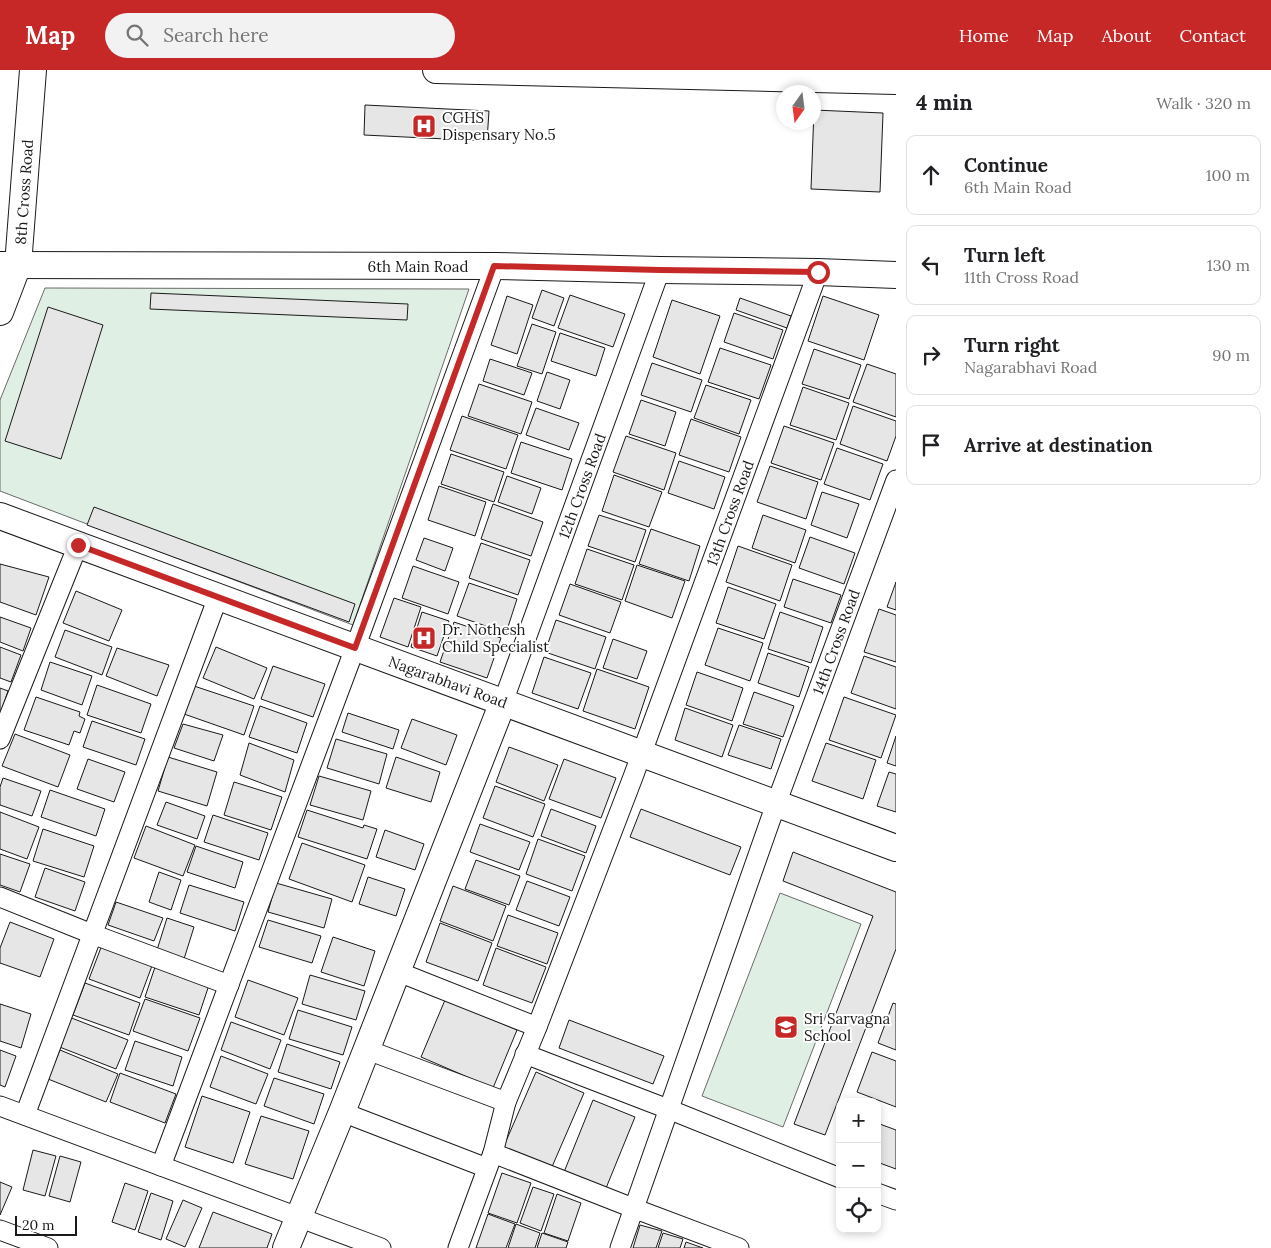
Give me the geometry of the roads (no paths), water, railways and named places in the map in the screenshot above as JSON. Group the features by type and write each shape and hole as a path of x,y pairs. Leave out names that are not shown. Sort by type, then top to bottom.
{"street":[{"name":"8th Cross Road","path":"0,312 9,265 33,70"},
{"path":"436,70 896,81"},
{"name":"6th Main Road","path":"9,265 494,266 896,275"},
{"path":"161,1166 355,648 494,266"},
{"name":"12th Cross Road","path":"503,702 660,270"},
{"name":"13th Cross Road","path":"458,1248 490,1160 506,1102 538,1027 642,754 818,272"},
{"name":"14th Cross Road","path":"620,1248 776,804 896,480"},
{"name":"Nagarabhavi Road","path":"0,516 896,848"},
{"path":"0,739 78,545"},
{"path":"25,1115 218,597"},
{"path":"286,1248 342,1112 365,1049 503,702"},
{"path":"0,897 92,934 229,985"},
{"path":"396,972 538,1027"},
{"path":"365,1049 506,1102"},
{"path":"526,1054 836,1176"},
{"path":"0,1106 381,1248"},
{"path":"342,1112 633,1208 739,1248"},
{"path":"881,1194 896,1200"},
{"path":"0,1230 48,1248"}],"place":[{"name":"CGHS Dispensary No.5","path":"424,126"},
{"name":"Dr. Nothesh Child Specialist","path":"424,638"},
{"name":"Sri Sarvagna School","path":"786,1027"}]}
